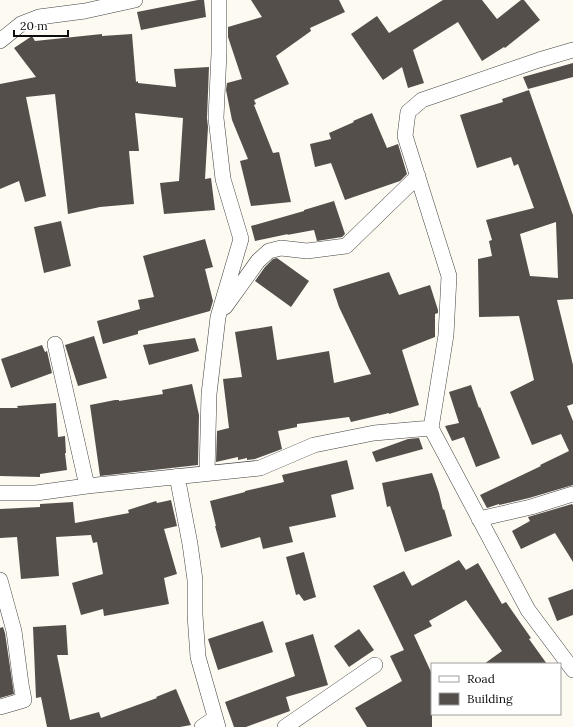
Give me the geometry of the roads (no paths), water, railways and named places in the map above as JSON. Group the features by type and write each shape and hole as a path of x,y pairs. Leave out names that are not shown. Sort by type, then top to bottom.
{"street":[{"path":"0,41 21,24 39,17 86,12 135,0"},
{"path":"207,473 209,394 218,317 241,239 223,179 216,118 219,53 219,0"},
{"path":"573,50 422,100 408,112 405,136 449,276 446,335 431,428 528,610 573,670"},
{"path":"218,317 258,261 269,251 281,248 307,251 346,246 418,176"},
{"path":"55,344 87,486"},
{"path":"0,493 36,493 87,486 260,468 314,445 374,432 431,428"},
{"path":"177,476 190,544 195,580 195,616 198,657 216,722 202,727"},
{"path":"479,519 531,507 573,494"},
{"path":"0,580 14,631 24,700 0,707"},
{"path":"285,727 375,665"}]}
